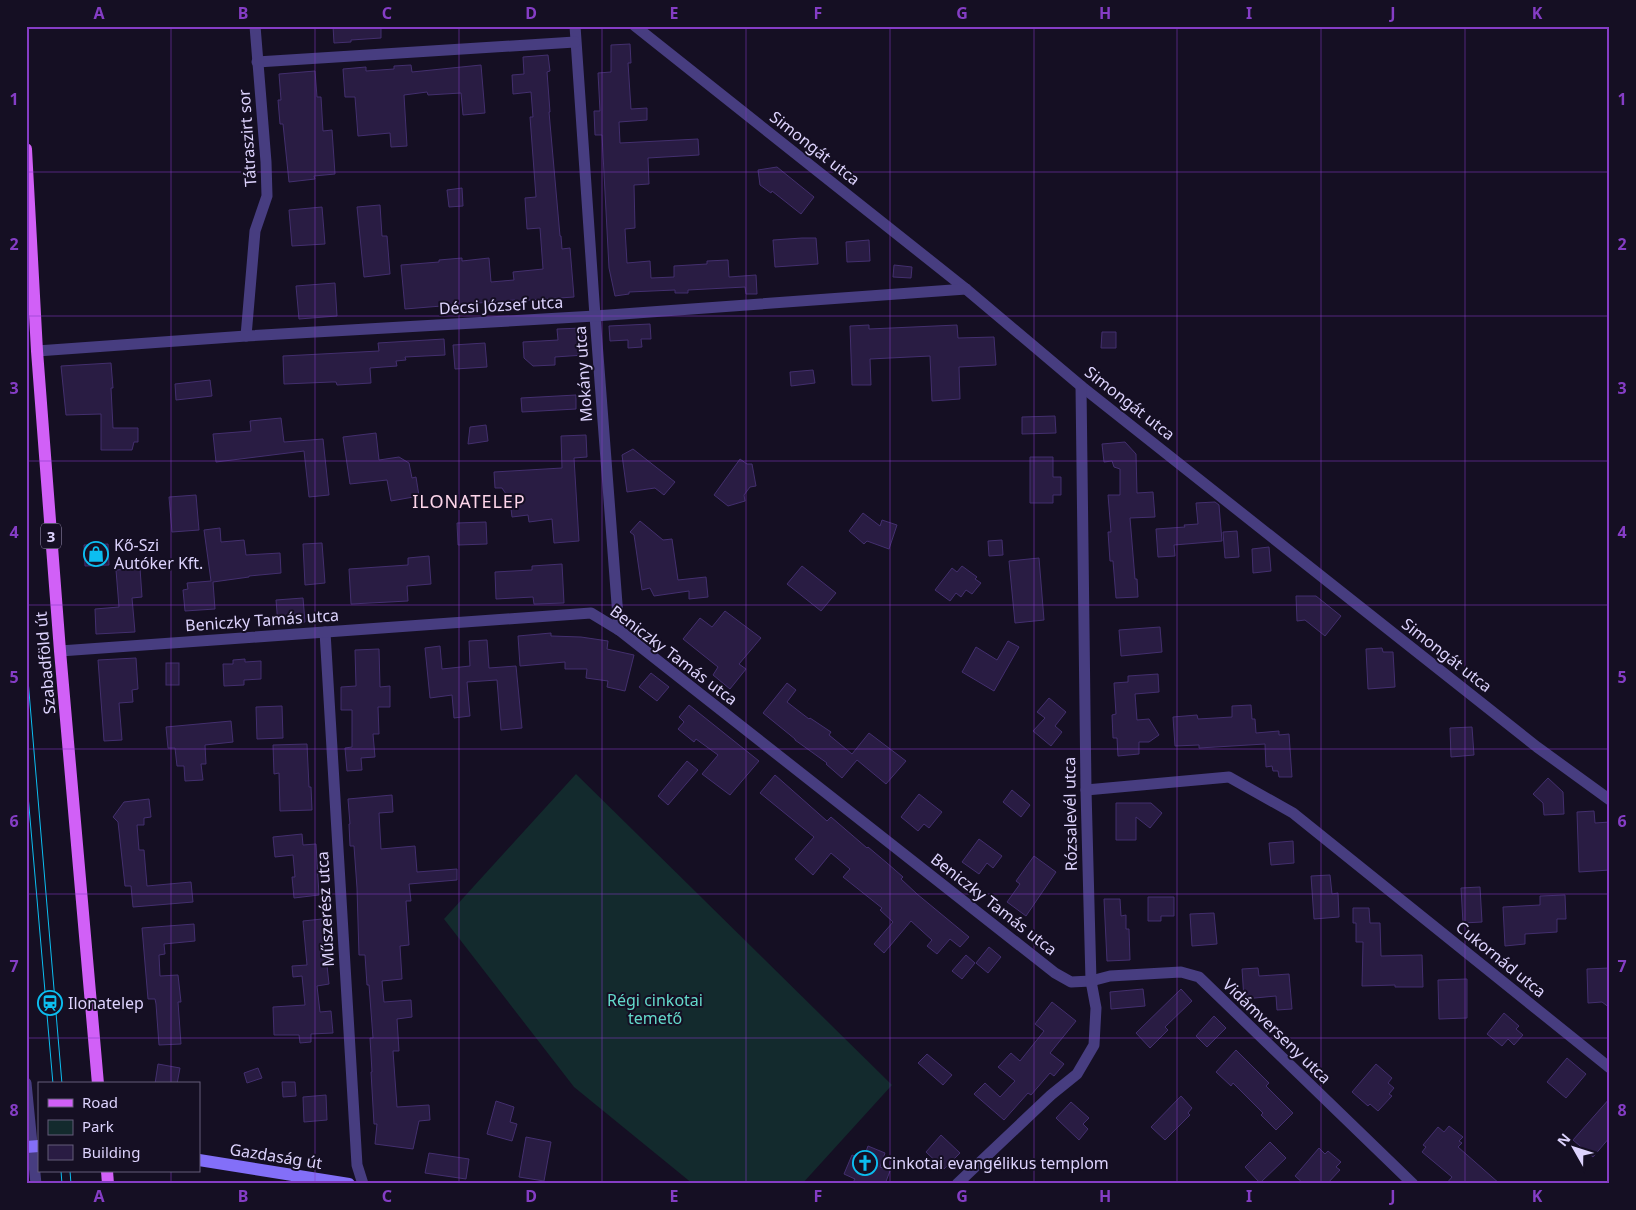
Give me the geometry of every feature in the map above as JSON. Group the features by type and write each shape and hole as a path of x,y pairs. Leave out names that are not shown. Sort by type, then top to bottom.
{"main road":[{"name":"Szabadföld út","path":"26,149 37,350 60,651 98,1082"}],"street":[{"name":"Tátraszirt sor","path":"246,336 255,231 267,196 255,26"},
{"name":"Mokány utca","path":"575,26 619,630"},
{"name":"Simongát utca","path":"634,26 966,289 1081,386 1537,747 1610,800"},
{"path":"258,62 576,42"},
{"name":"Décsi József utca","path":"37,350 595,316 966,289"},
{"name":"Rózsalevél utca","path":"957,1184 1051,1095 1077,1074 1094,1045 1096,1008 1091,981 1086,790 1081,386"},
{"name":"Beniczky Tamás utca","path":"60,651 592,613 619,630 1055,973 1071,982 1091,981"},
{"name":"Műszerész utca","path":"325,632 357,1165 363,1184"},
{"name":"Cukornád utca","path":"1086,790 1229,778 1293,813 1610,1068"},
{"name":"Vidámverseny utca","path":"1091,981 1110,976 1181,972 1199,977 1413,1184"},
{"path":"26,1083 36,1184"},
{"name":"Gazdaság út","path":"200,1160 349,1184"}],"green space":[{"name":"Régi cinkotai temető","path":"576,774 892,1085 802,1184 693,1184 574,1087 444,919"}],"building":[{"path":"333,26 381,26 381,38 334,43"},
{"path":"630,44 631,63 628,63 631,109 647,108 647,120 619,122 620,143 698,139 699,155 648,158 649,184 634,185 635,228 625,229 627,263 650,261 651,278 674,277 674,266 707,264 707,261 728,260 729,277 756,275 757,294 746,294 745,287 688,290 688,293 675,293 675,290 629,292 629,294 615,296 609,268 602,135 595,135 594,111 600,111 598,73 611,72 611,45"},
{"path":"548,55 550,71 547,72 549,112 560,236 562,249 570,248 574,297 405,309 401,265 462,258 462,261 489,258 491,282 514,280 513,272 543,269 540,228 527,229 525,198 536,197 530,117 533,117 531,92 513,94 512,75 524,74 523,57"},
{"path":"411,65 412,72 481,65 485,113 463,115 461,93 428,95 427,92 404,95 407,146 391,147 390,133 358,136 355,97 345,97 343,69 366,67 366,71 394,69 394,66"},
{"path":"315,71 317,97 321,97 323,131 332,130 335,174 314,176 315,179 289,182 283,124 280,124 278,100 281,100 279,74"},
{"path":"777,167 814,197 801,214 772,191 771,193 760,185 758,170"},
{"path":"462,188 463,206 449,207 447,190"},
{"path":"380,205 382,236 387,236 390,274 364,277 357,207"},
{"path":"322,207 325,244 292,246 289,210"},
{"path":"816,238 818,264 775,267 773,240"},
{"path":"869,240 870,261 847,262 846,242"},
{"path":"894,265 912,267 911,278 893,277"},
{"path":"335,283 337,316 299,319 296,286"},
{"path":"650,324 651,339 641,339 642,347 628,348 628,340 610,341 609,326"},
{"path":"869,325 869,329 957,325 958,338 994,337 996,365 959,367 960,399 932,401 930,356 870,359 871,385 852,385 850,326"},
{"path":"582,328 584,355 555,357 555,365 533,366 524,358 523,342 558,340 557,329"},
{"path":"1102,332 1116,332 1116,348 1101,348"},
{"path":"444,339 445,355 405,357 406,360 396,361 397,366 370,368 371,383 337,385 336,382 284,384 283,356 379,351 378,343"},
{"path":"485,343 487,367 455,369 453,345"},
{"path":"111,363 113,428 138,428 138,442 134,442 132,450 101,450 101,414 66,415 61,366"},
{"path":"813,370 815,383 791,386 790,372"},
{"path":"210,380 212,396 176,400 175,384"},
{"path":"576,395 576,409 522,412 521,398"},
{"path":"1055,416 1056,433 1022,434 1022,417"},
{"path":"281,418 284,442 323,439 329,495 309,497 304,451 216,462 213,434 251,431 250,421"},
{"path":"486,425 488,441 468,444 470,427"},
{"path":"376,433 379,460 399,457 409,463 412,478 416,477 419,496 391,501 387,480 350,484 343,437"},
{"path":"586,435 587,457 574,458 579,541 554,543 552,519 529,522 528,515 512,517 510,500 502,488 495,488 494,472 562,468 561,436"},
{"path":"1125,442 1136,454 1137,493 1153,492 1155,517 1130,518 1138,597 1116,598 1113,561 1110,561 1108,532 1111,532 1108,495 1120,495 1120,469 1114,467 1112,461 1104,462 1102,444"},
{"path":"633,449 675,482 664,495 655,488 627,492 622,455"},
{"path":"1030,457 1053,457 1053,477 1061,477 1061,495 1053,495 1053,503 1030,503"},
{"path":"740,459 747,464 752,464 756,486 750,487 744,495 745,501 728,506 714,495"},
{"path":"196,495 199,530 172,532 169,497"},
{"path":"1215,502 1219,505 1222,541 1174,545 1175,556 1158,557 1156,529 1198,524 1196,503"},
{"path":"863,513 880,526 882,520 897,525 889,549 867,541 864,544 849,531"},
{"path":"640,521 663,540 672,539 678,580 706,577 708,597 689,599 689,591 654,596 650,588 642,590 634,535 630,532"},
{"path":"486,522 487,544 458,545 457,523"},
{"path":"220,528 221,542 244,540 246,555 280,553 281,573 213,582 215,609 185,611 183,590 188,589 187,583 211,581 204,530"},
{"path":"1237,531 1239,557 1225,558 1223,532"},
{"path":"1002,540 1003,555 989,556 988,541"},
{"path":"322,543 325,583 305,585 303,544"},
{"path":"108,544 109,565 85,566 84,545"},
{"path":"1269,547 1271,571 1253,573 1252,549"},
{"path":"429,556 431,584 407,586 408,601 351,604 349,569 408,565 408,558"},
{"path":"1039,558 1044,620 1015,623 1009,561"},
{"path":"562,564 564,603 534,604 533,597 496,599 495,572 532,570 532,566"},
{"path":"802,566 836,593 821,611 787,584"},
{"path":"962,566 977,577 975,579 981,583 972,594 966,590 961,597 956,593 950,601 935,590 952,568 957,572"},
{"path":"140,568 142,597 132,598 135,632 96,634 95,609 119,607 116,570"},
{"path":"1296,596 1316,596 1341,616 1325,636 1305,620 1297,621"},
{"path":"303,598 305,622 278,624 276,600"},
{"path":"725,611 761,638 739,664 746,669 730,689 713,675 718,667 683,639 700,618 712,627"},
{"path":"1160,627 1162,652 1121,656 1119,630"},
{"path":"551,633 551,636 581,637 608,641 607,649 634,655 625,691 607,687 608,681 586,678 587,669 565,669 565,662 520,666 518,636"},
{"path":"487,640 489,668 516,666 522,728 501,730 497,680 467,682 470,716 454,718 452,695 430,698 425,648 440,646 442,669 470,666 469,641"},
{"path":"1008,641 1019,647 994,691 962,672 976,647 997,660"},
{"path":"1382,648 1383,652 1393,652 1395,687 1368,689 1366,649"},
{"path":"379,649 380,687 390,686 390,707 378,707 379,734 373,734 375,757 361,758 362,770 347,771 345,748 352,747 352,710 341,710 341,687 356,686 355,650"},
{"path":"136,658 138,689 132,690 133,702 119,703 122,740 104,741 98,660"},
{"path":"245,659 245,662 261,661 261,679 244,680 244,685 224,686 223,664 233,664 233,660"},
{"path":"166,663 179,663 179,685 166,685"},
{"path":"651,673 669,687 657,701 639,687"},
{"path":"1158,674 1159,692 1135,694 1137,720 1149,719 1159,735 1149,742 1139,742 1139,754 1118,756 1117,738 1113,738 1112,715 1116,714 1114,683 1128,682 1128,676"},
{"path":"787,683 796,690 787,702 809,719 831,732 829,735 852,754 869,733 906,761 886,784 857,760 842,778 827,763 795,740 763,713"},
{"path":"1049,698 1066,712 1055,726 1062,732 1051,746 1033,731 1045,718 1037,712"},
{"path":"689,705 759,761 730,795 702,774 718,755 696,739 694,742 678,729 684,722 679,717"},
{"path":"1251,705 1256,733 1279,731 1279,735 1289,734 1292,777 1279,777 1278,771 1273,771 1272,766 1266,767 1265,744 1199,748 1199,745 1175,746 1173,717 1197,715 1198,719 1232,717 1232,706"},
{"path":"282,706 283,738 257,739 256,707"},
{"path":"231,721 233,742 205,745 206,764 201,764 203,780 185,781 184,766 177,766 175,748 168,748 166,727"},
{"path":"1472,727 1474,755 1451,757 1450,728"},
{"path":"307,744 312,810 280,811 279,773 274,774 273,745"},
{"path":"687,761 698,770 668,805 658,796"},
{"path":"775,775 827,821 831,817 868,847 903,877 901,879 917,894 969,937 960,947 950,939 937,954 927,946 932,940 911,921 884,953 874,944 893,922 880,910 882,908 843,877 850,869 831,853 813,875 795,859 814,837 760,793"},
{"path":"1548,778 1563,792 1564,814 1544,815 1543,803 1533,794"},
{"path":"1012,790 1030,805 1021,817 1003,802"},
{"path":"919,794 942,812 929,828 924,824 918,831 901,817"},
{"path":"392,795 393,812 379,813 381,849 415,846 417,872 457,869 457,880 409,884 411,901 406,901 409,945 400,946 402,979 382,981 384,1002 411,1000 412,1017 397,1019 399,1051 393,1051 397,1107 429,1105 430,1120 419,1121 413,1149 375,1144 377,1124 374,1124 371,1072 370,1038 373,1038 369,985 367,985 365,955 359,955 354,846 350,846 348,799"},
{"path":"149,799 151,817 144,818 144,825 137,825 139,850 144,850 147,886 191,882 193,902 133,907 131,886 125,886 118,822 113,817 124,802"},
{"path":"1116,803 1151,803 1162,813 1150,828 1136,817 1136,840 1116,840"},
{"path":"1594,811 1595,823 1610,822 1610,870 1579,872 1577,812"},
{"path":"302,834 303,845 316,844 319,895 294,898 292,877 295,877 293,855 275,857 273,837"},
{"path":"979,839 1002,856 993,868 987,863 979,874 962,862"},
{"path":"1293,841 1294,863 1271,865 1269,843"},
{"path":"1034,856 1056,872 1026,916 1007,902 1020,884 1016,881"},
{"path":"1330,875 1332,894 1338,893 1339,917 1314,919 1311,876"},
{"path":"1480,887 1482,922 1463,923 1461,888"},
{"path":"1565,895 1566,919 1557,919 1557,932 1525,934 1525,944 1505,946 1503,907 1540,905 1540,896"},
{"path":"1148,897 1174,897 1174,916 1161,916 1161,921 1148,921"},
{"path":"1104,899 1120,899 1121,916 1126,915 1126,929 1129,929 1130,960 1107,961"},
{"path":"1353,908 1369,908 1370,923 1380,923 1381,956 1422,955 1423,987 1395,987 1395,985 1362,986 1363,942 1356,942 1356,923 1353,923"},
{"path":"1214,913 1217,944 1192,946 1190,914"},
{"path":"322,919 329,984 317,986 320,1012 331,1011 333,1033 311,1034 311,1042 300,1043 299,1035 274,1035 273,1007 305,1005 302,976 293,977 292,966 307,965 303,921"},
{"path":"194,924 195,941 164,944 165,954 159,955 160,976 178,975 181,1002 178,1002 181,1044 159,1045 155,999 148,999 142,928"},
{"path":"989,947 1001,957 988,973 976,963"},
{"path":"966,955 975,963 962,979 952,971"},
{"path":"1258,968 1259,976 1289,974 1292,1009 1277,1010 1276,996 1244,999 1242,969"},
{"path":"1609,968 1610,1008 1602,1002 1588,1003 1587,969"},
{"path":"1467,979 1467,1018 1439,1019 1438,980"},
{"path":"1143,989 1145,1006 1111,1009 1110,992"},
{"path":"1181,989 1192,1001 1165,1027 1168,1030 1150,1048 1136,1033"},
{"path":"1052,1002 1076,1021 1050,1053 1064,1064 1054,1076 1050,1073 1031,1095 1028,1093 1004,1120 974,1094 985,1083 1000,1097 1015,1081 998,1067 1011,1053 1020,1061 1044,1031 1035,1024"},
{"path":"1504,1013 1519,1026 1516,1029 1523,1035 1514,1045 1508,1039 1502,1046 1487,1034"},
{"path":"1214,1016 1226,1028 1207,1047 1196,1036"},
{"path":"1236,1050 1269,1083 1266,1086 1293,1113 1276,1130 1261,1115 1263,1113 1233,1083 1231,1086 1216,1072"},
{"path":"927,1054 952,1075 943,1085 918,1063"},
{"path":"1567,1058 1586,1074 1566,1098 1547,1082"},
{"path":"158,1064 180,1068 177,1082 155,1082"},
{"path":"1376,1064 1392,1078 1388,1083 1394,1088 1389,1094 1392,1096 1378,1111 1370,1104 1368,1106 1352,1092"},
{"path":"258,1068 262,1078 247,1083 244,1073"},
{"path":"282,1082 295,1082 296,1096 283,1097"},
{"path":"326,1095 327,1120 304,1122 303,1097"},
{"path":"1181,1096 1192,1108 1188,1113 1190,1115 1165,1140 1151,1127"},
{"path":"1610,1098 1610,1137 1593,1157 1573,1140"},
{"path":"496,1101 514,1107 510,1122 517,1124 512,1141 487,1134"},
{"path":"1071,1102 1089,1118 1083,1124 1088,1129 1079,1140 1056,1118"},
{"path":"1449,1126 1463,1137 1459,1141 1462,1143 1458,1147 1500,1184 1446,1184 1452,1177 1422,1152 1426,1147 1423,1145 1438,1127 1444,1132"},
{"path":"941,1135 960,1153 944,1169 926,1152"},
{"path":"526,1137 551,1142 544,1181 519,1177"},
{"path":"1270,1142 1286,1158 1260,1183 1245,1167"},
{"name":"Cinkotai evangélikus templom","path":"868,1146 885,1153 880,1167 890,1171 885,1184 852,1184 855,1179 844,1174 852,1155 863,1160"},
{"path":"1319,1148 1325,1154 1328,1151 1341,1162 1336,1167 1340,1170 1327,1184 1304,1184 1295,1176"},
{"path":"429,1153 469,1159 466,1179 425,1173"}],"tram line":[{"path":"26,656 62,1082"},
{"path":"26,772 53,1082"},
{"path":"61,1172 62,1184"},
{"path":"70,1172 71,1184"}],"place":[{"name":"Kő-Szi Autóker Kft.","path":"96,554"},
{"name":"Ilonatelep","path":"50,1003"},
{"name":"Cinkotai evangélikus templom","path":"865,1163"}],"district":[{"name":"ILONATELEP","path":"469,501"}]}
